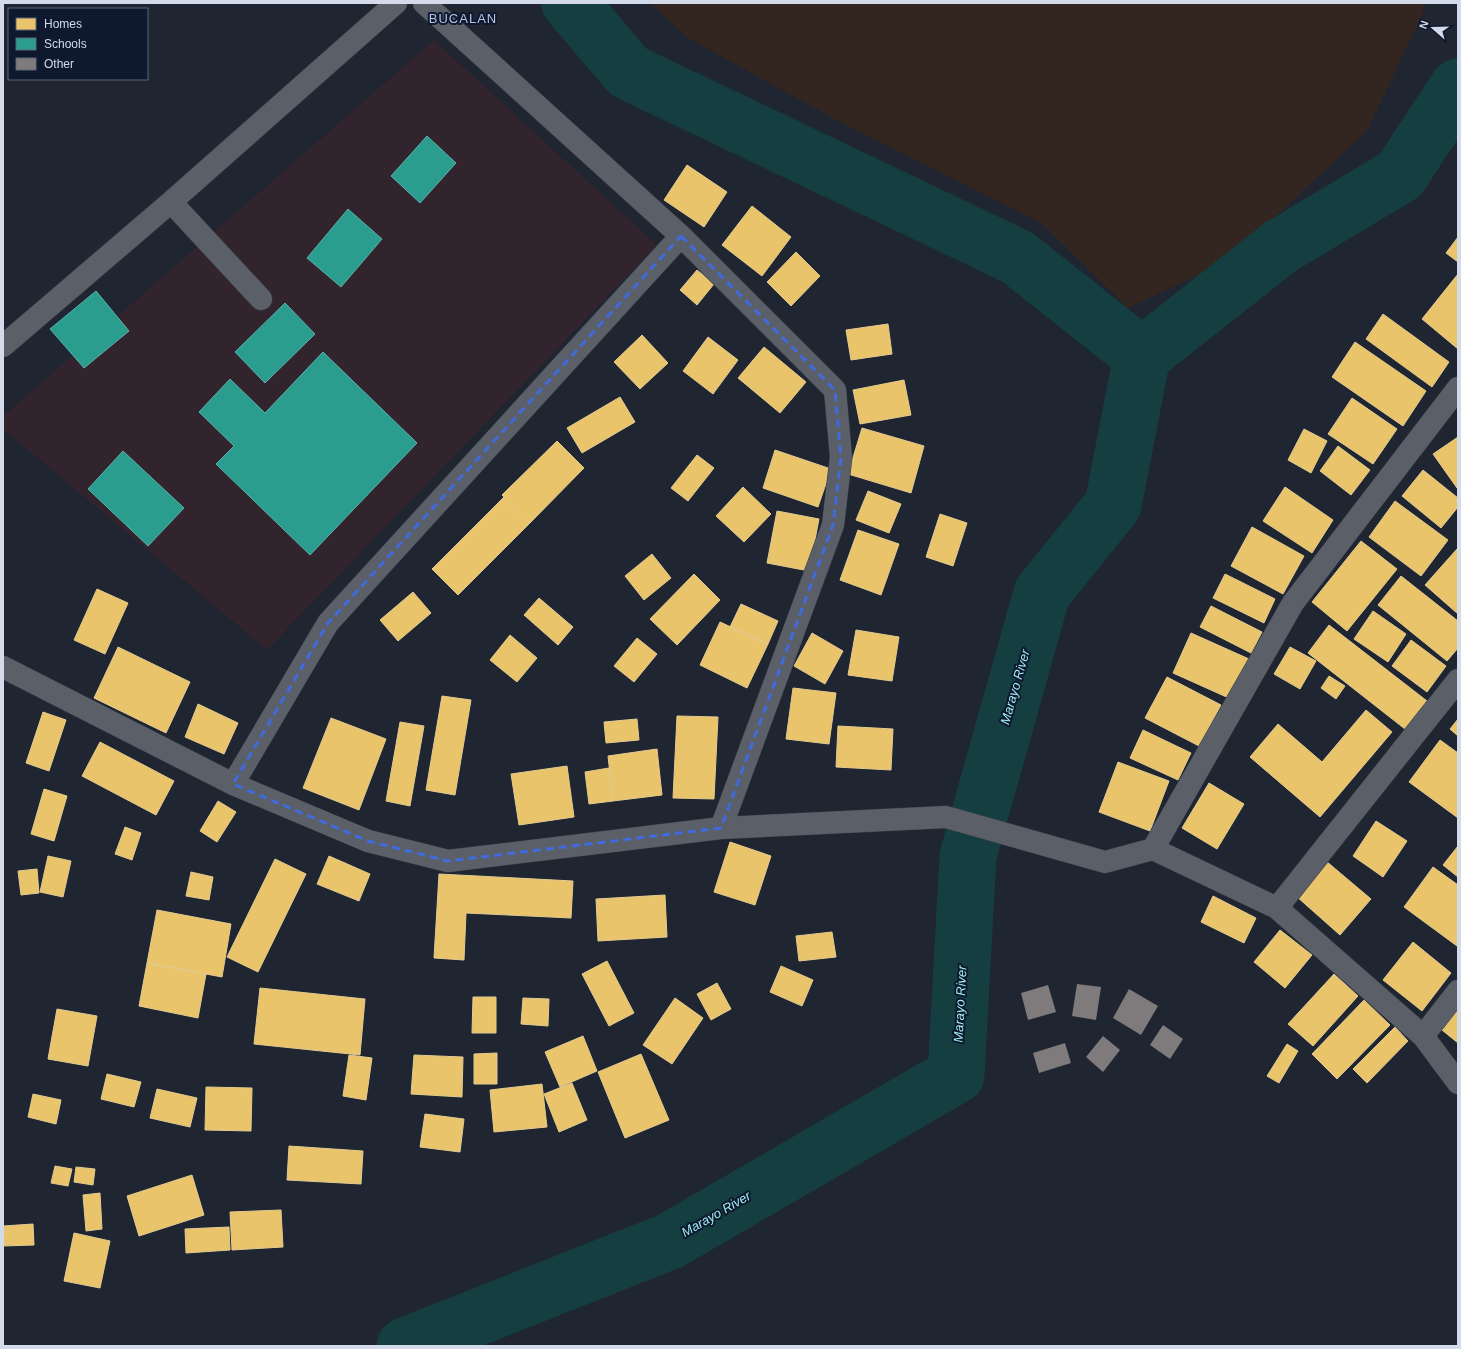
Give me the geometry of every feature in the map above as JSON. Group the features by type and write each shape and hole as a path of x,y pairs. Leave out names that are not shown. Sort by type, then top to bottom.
{"street":[{"path":"3,346 171,202 396,3"},
{"path":"424,3 681,236 835,390 841,457 833,525 721,828"},
{"path":"171,202 261,299"},
{"path":"233,784 328,623 681,236"},
{"path":"1154,849 1293,603 1458,388"},
{"path":"3,667 233,784 368,841 448,861 508,856 721,828 946,817 1105,862 1154,849 1278,908 1423,1036 1458,1084"},
{"path":"1278,908 1458,680"},
{"path":"1423,1036 1458,991"}],"highlighted area":[{"path":"681,236 835,390 841,457 833,525 721,828 448,861 368,841 233,784 328,623"}],"shaded area":[{"path":"650,3 1425,3 1423,13 1367,131 1228,261 1128,308 1041,223 836,120 688,38"},
{"path":"434,40 657,245 267,650 3,429 3,416"}],"building: Homes":[{"path":"687,165 727,192 704,227 664,200"},
{"path":"752,206 791,237 762,276 722,245"},
{"path":"1458,237 1458,262 1446,253"},
{"path":"796,252 820,276 791,306 767,282"},
{"path":"697,270 714,284 697,305 680,290"},
{"path":"1458,274 1458,349 1422,319"},
{"path":"1383,314 1449,362 1432,387 1366,339"},
{"path":"888,324 892,354 851,360 846,330"},
{"path":"642,335 668,363 640,389 614,362"},
{"path":"708,337 738,360 713,394 683,371"},
{"path":"1355,342 1426,391 1403,426 1332,377"},
{"path":"764,347 806,382 780,413 738,378"},
{"path":"904,380 911,415 860,424 853,390"},
{"path":"620,397 635,422 582,453 567,428"},
{"path":"1352,398 1397,429 1373,464 1328,434"},
{"path":"862,428 924,446 911,493 848,474"},
{"path":"1304,429 1327,441 1311,473 1288,460"},
{"path":"1458,437 1458,487 1457,488 1433,454"},
{"path":"557,441 584,468 530,523 502,495"},
{"path":"1338,446 1370,470 1351,495 1320,471"},
{"path":"775,450 831,469 818,507 763,488"},
{"path":"697,455 714,468 688,501 671,488"},
{"path":"1423,470 1458,498 1458,507 1441,528 1402,496"},
{"path":"743,487 771,514 744,542 716,516"},
{"path":"1285,487 1333,520 1312,553 1263,521"},
{"path":"868,491 901,504 889,533 856,520"},
{"path":"504,497 530,523 458,595 432,569"},
{"path":"1395,501 1448,540 1421,576 1369,537"},
{"path":"777,511 819,519 809,571 767,563"},
{"path":"940,514 967,523 953,566 926,557"},
{"path":"1252,527 1304,556 1283,594 1231,566"},
{"path":"858,530 899,544 881,595 840,580"},
{"path":"1361,541 1397,569 1347,631 1312,602"},
{"path":"1457,549 1458,550 1458,614 1425,585"},
{"path":"652,554 671,578 644,600 625,576"},
{"path":"694,574 720,600 677,645 650,619"},
{"path":"1225,574 1275,599 1264,623 1213,598"},
{"path":"1401,576 1458,621 1458,648 1447,661 1378,605"},
{"path":"97,589 128,603 105,654 74,640"},
{"path":"413,592 431,613 398,641 380,620"},
{"path":"539,598 573,627 558,645 524,615"},
{"path":"741,604 778,621 768,644 730,627"},
{"path":"1211,606 1262,632 1251,653 1200,627"},
{"path":"1373,611 1406,634 1388,662 1354,639"},
{"path":"720,622 768,644 747,688 700,665"},
{"path":"1329,625 1427,701 1405,729 1308,653"},
{"path":"856,630 899,637 892,681 848,675"},
{"path":"812,633 843,651 825,684 794,666"},
{"path":"1191,633 1249,659 1231,699 1173,673"},
{"path":"510,635 537,658 517,682 490,660"},
{"path":"637,638 657,654 634,682 614,666"},
{"path":"1411,640 1446,666 1427,692 1392,666"},
{"path":"118,647 190,682 166,733 94,698"},
{"path":"1290,647 1316,661 1300,689 1274,674"},
{"path":"1329,676 1345,686 1336,699 1321,688"},
{"path":"1167,677 1221,705 1199,746 1145,718"},
{"path":"793,688 836,693 829,744 786,739"},
{"path":"442,696 471,700 455,795 426,790"},
{"path":"198,704 238,723 224,754 185,737"},
{"path":"1366,710 1392,732 1320,817 1250,757 1278,724 1322,762"},
{"path":"43,712 66,720 49,771 26,763"},
{"path":"677,716 718,717 714,799 673,798"},
{"path":"331,718 386,739 359,810 303,788"},
{"path":"637,719 639,740 606,743 604,722"},
{"path":"1458,719 1458,736 1450,729"},
{"path":"400,722 424,726 410,806 386,801"},
{"path":"838,726 893,729 891,770 836,767"},
{"path":"1143,730 1191,753 1178,780 1130,758"},
{"path":"1440,740 1458,753 1458,818 1409,782"},
{"path":"100,742 174,781 156,815 82,776"},
{"path":"657,749 662,795 613,801 608,756"},
{"path":"1118,762 1169,781 1150,831 1099,812"},
{"path":"567,766 574,817 519,825 511,774"},
{"path":"609,768 613,801 589,804 585,772"},
{"path":"1209,783 1244,804 1217,849 1182,828"},
{"path":"44,789 67,796 54,841 31,834"},
{"path":"218,801 236,812 217,842 200,831"},
{"path":"1376,821 1407,841 1383,877 1353,856"},
{"path":"125,827 141,833 132,860 115,854"},
{"path":"730,842 771,856 755,905 714,892"},
{"path":"1458,846 1458,877 1443,865"},
{"path":"48,856 71,861 63,897 40,892"},
{"path":"329,856 370,874 359,901 317,884"},
{"path":"275,859 306,874 258,972 227,957"},
{"path":"1326,861 1371,899 1340,935 1296,896"},
{"path":"1433,867 1458,885 1457,946 1404,907"},
{"path":"37,869 39,893 21,895 18,871"},
{"path":"191,872 213,877 209,900 186,896"},
{"path":"439,874 573,881 571,918 466,913 464,960 434,958"},
{"path":"665,895 667,937 598,941 596,899"},
{"path":"1213,896 1256,918 1244,943 1201,922"},
{"path":"157,910 231,924 222,977 147,963"},
{"path":"1280,930 1312,955 1285,988 1254,962"},
{"path":"832,932 836,957 799,961 796,936"},
{"path":"1413,942 1451,973 1422,1011 1383,980"},
{"path":"607,961 634,1013 609,1026 582,974"},
{"path":"147,963 206,974 198,1018 139,1006"},
{"path":"781,966 813,980 802,1006 770,992"},
{"path":"1334,974 1358,996 1313,1046 1288,1024"},
{"path":"717,983 731,1009 711,1020 697,994"},
{"path":"260,988 365,999 360,1055 254,1044"},
{"path":"473,997 496,997 496,1033 472,1033"},
{"path":"523,998 549,999 548,1026 521,1024"},
{"path":"675,998 703,1018 672,1064 643,1045"},
{"path":"1364,1000 1390,1025 1337,1079 1312,1054"},
{"path":"57,1009 97,1016 88,1066 48,1059"},
{"path":"1458,1009 1458,1043 1442,1030"},
{"path":"1395,1027 1408,1041 1367,1083 1353,1069"},
{"path":"583,1036 597,1071 560,1087 545,1052"},
{"path":"1287,1044 1298,1051 1279,1083 1267,1076"},
{"path":"497,1053 497,1084 474,1084 474,1054"},
{"path":"641,1054 669,1120 625,1138 598,1072"},
{"path":"349,1055 372,1058 366,1100 343,1096"},
{"path":"414,1055 463,1057 462,1097 411,1094"},
{"path":"107,1074 141,1082 134,1107 101,1099"},
{"path":"572,1083 587,1120 559,1132 544,1094"},
{"path":"542,1084 547,1127 494,1132 490,1090"},
{"path":"206,1087 252,1088 251,1131 205,1130"},
{"path":"157,1089 197,1098 190,1127 150,1118"},
{"path":"33,1094 61,1100 56,1124 28,1117"},
{"path":"425,1114 464,1119 460,1152 420,1147"},
{"path":"289,1146 363,1151 361,1184 287,1180"},
{"path":"55,1166 72,1169 68,1186 51,1183"},
{"path":"76,1167 95,1169 93,1185 74,1182"},
{"path":"192,1175 204,1215 139,1236 127,1196"},
{"path":"100,1193 102,1229 86,1231 83,1195"},
{"path":"281,1210 283,1247 232,1250 230,1212"},
{"path":"33,1224 34,1245 3,1246 3,1226"},
{"path":"229,1227 230,1250 186,1253 185,1229"},
{"path":"74,1233 110,1241 100,1288 64,1281"}],"building: Schools":[{"path":"427,136 456,163 420,203 391,176"},
{"path":"348,209 382,239 341,287 307,258"},
{"path":"96,291 129,331 84,368 50,329"},
{"path":"285,303 315,334 265,383 235,352"},
{"path":"323,352 417,443 310,555 216,464 234,446 199,412 230,379 265,413"},
{"path":"123,451 184,508 148,546 88,489"}],"building: Other":[{"path":"1077,984 1101,987 1096,1020 1072,1016"},
{"path":"1048,985 1056,1012 1028,1020 1021,993"},
{"path":"1129,989 1158,1006 1141,1035 1113,1018"},
{"path":"1163,1025 1183,1039 1170,1059 1150,1045"},
{"path":"1103,1036 1120,1050 1103,1072 1086,1057"},
{"path":"1065,1043 1071,1063 1039,1073 1033,1053"}],"waterway":[{"path":"570,3 629,72 1017,257 1142,356"},
{"path":"1142,356 1280,247 1400,175 1458,87"},
{"name":"Marayo River","path":"405,1346 670,1241 956,1075 968,856 1042,593 1113,505 1142,356"}],"district":[{"name":"BUCALAN","path":"463,18"}]}
